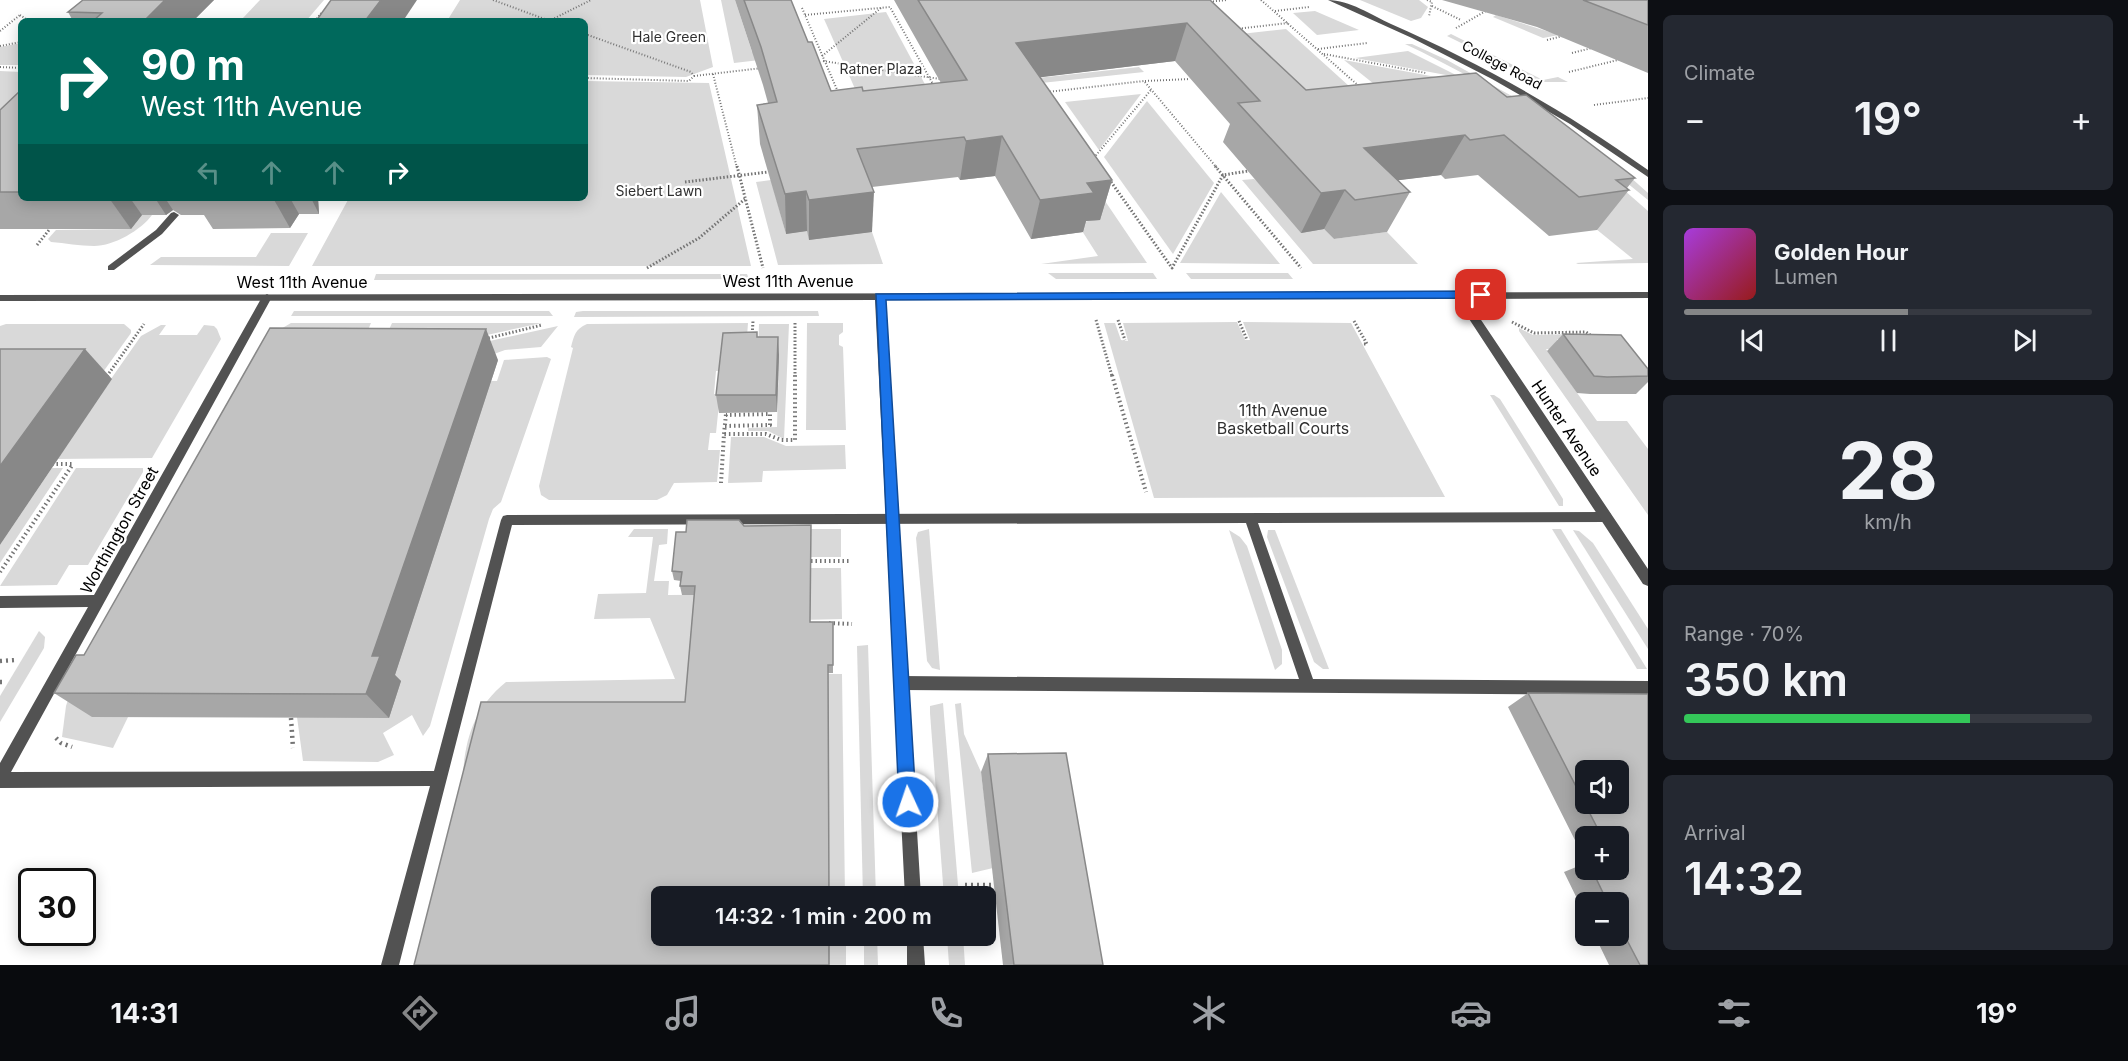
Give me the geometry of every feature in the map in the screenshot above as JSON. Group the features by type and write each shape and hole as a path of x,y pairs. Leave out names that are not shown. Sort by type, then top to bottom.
{"street":[{"name":"College Road","path":"1331,0 1407,32 1488,72 1606,142 1648,174"},
{"path":"111,268 159,232 174,215"},
{"name":"Hunter Avenue","path":"1459,295 1648,580"},
{"name":"West 11th Avenue","path":"0,298 1648,295"},
{"path":"880,296 912,886"},
{"name":"Worthington Street","path":"0,779 267,297"},
{"path":"390,965 507,520 1606,517"},
{"path":"1250,518 1308,686"},
{"path":"0,602 98,601"},
{"path":"901,683 1648,688"},
{"path":"0,779 439,778"},
{"path":"915,946 916,965"}],"path":[{"path":"493,0 541,18"},
{"path":"555,18 591,0"},
{"path":"1207,2 1227,0"},
{"path":"1261,0 1366,92"},
{"path":"1427,0 1461,20"},
{"path":"1428,21 1432,3"},
{"path":"318,18 326,7"},
{"path":"806,15 890,7 936,89"},
{"path":"1274,11 1313,7"},
{"path":"802,8 842,101"},
{"path":"822,56 882,8"},
{"path":"1477,8 1493,12"},
{"path":"1468,23 1486,11"},
{"path":"321,14 326,12"},
{"path":"0,30 20,15 24,18"},
{"path":"1228,30 1288,23"},
{"path":"1547,40 1564,36 1552,31"},
{"path":"588,35 691,72 694,76"},
{"path":"0,46 18,43"},
{"path":"1317,49 1370,43"},
{"path":"1572,53 1593,47 1584,44"},
{"path":"1322,53 1427,73"},
{"path":"1615,56 1631,63"},
{"path":"1569,72 1622,59"},
{"path":"813,62 824,61 931,80 940,79"},
{"path":"0,67 18,68"},
{"path":"588,78 689,81 694,76 769,67"},
{"path":"713,74 763,268"},
{"path":"1037,88 1047,93 1144,81 1190,79"},
{"path":"1144,81 1301,268"},
{"path":"1084,161 1095,159 1151,90"},
{"path":"1585,107 1648,98"},
{"path":"1088,150 1095,159"},
{"path":"1223,175 1248,171"},
{"path":"685,183 768,172"},
{"path":"1107,177 1172,268 1223,175"},
{"path":"647,268 693,244 726,219 745,199"},
{"path":"37,245 49,230"},
{"path":"751,342 753,319"},
{"path":"724,434 766,434 781,440 795,440 795,319"},
{"path":"1506,319 1534,333 1573,330 1586,332 1597,341"},
{"path":"1096,320 1154,518"},
{"path":"1118,320 1125,340"},
{"path":"1238,320 1247,340"},
{"path":"1354,320 1367,344 1362,344"},
{"path":"106,380 146,321"},
{"path":"480,340 548,324"},
{"path":"1573,330 1580,339"},
{"path":"721,483 724,434 726,414 770,414 770,425 725,426"},
{"path":"0,572 73,464 51,464"},
{"path":"811,561 851,561"},
{"path":"819,624 852,624"},
{"path":"0,661 16,660"},
{"path":"965,885 995,885"}],"green space":[{"path":"260,0 324,0 309,18 243,18"},
{"name":"Hale Green","path":"460,0 700,0 713,67 686,77 588,75 588,18 449,18"},
{"path":"721,0 735,0 752,52 805,55 734,63"},
{"path":"1360,0 1419,0 1428,7 1421,18 1411,21"},
{"path":"1315,11 1359,30 1317,35 1293,13"},
{"name":"Ratner Plaza","path":"886,12 934,101 864,109 824,19"},
{"path":"1496,15 1559,35 1543,38 1493,17"},
{"path":"1286,29 1360,96 1282,106 1214,37"},
{"path":"1451,34 1543,80 1558,77 1568,82 1540,82 1447,36"},
{"path":"18,44 18,65 0,65 0,47"},
{"path":"1405,44 1412,44 1447,60 1519,100 1629,176 1648,193 1648,200 1591,155 1532,114 1470,77"},
{"path":"1408,51 1462,78 1355,58"},
{"path":"1344,60 1474,84 1374,84"},
{"path":"1139,67 1144,72 1032,84 1028,79"},
{"path":"0,71 18,72 18,111 0,111"},
{"name":"Siebert Lawn","path":"588,81 709,83 751,266 312,266 347,201 588,201"},
{"path":"1141,94 1099,150 1065,102"},
{"path":"1147,101 1214,183 1173,254 1104,157"},
{"path":"1082,167 1147,263 1041,264 1098,256 1077,223 1100,219"},
{"path":"1254,179 1324,229 1334,239 1387,232 1418,264 1313,264 1242,180"},
{"path":"771,180 786,234 807,231 810,240 872,232 883,264 778,265 756,182"},
{"path":"1616,183 1648,211 1648,263 1578,264 1576,263 1633,259 1585,220"},
{"path":"1221,192 1280,264 1180,263"},
{"path":"142,215 152,215 134,231 110,243 83,246 51,242 48,239 56,230 131,229"},
{"path":"271,233 308,233 289,266 150,265 161,257 256,257"},
{"path":"1048,273 1153,273 1157,279 1056,279"},
{"path":"1186,273 1288,273 1293,279 1191,279"},
{"path":"376,274 747,274 749,279 374,280"},
{"path":"294,311 549,311 553,316 291,316"},
{"path":"818,311 819,316 574,317 576,312"},
{"name":"11th Avenue Basketball Courts","path":"1237,322 1245,340 1250,340 1243,322 1351,323 1445,497 1154,498 1104,323 1115,323 1121,340 1128,341 1123,323"},
{"path":"291,323 371,323 362,344 267,337"},
{"path":"392,323 542,323 389,356 377,356"},
{"path":"748,323 746,350 724,371 716,371 714,394 720,394 716,433 710,433 708,450 720,450 717,482 674,483 667,495 657,500 549,500 541,495 539,486 573,348 571,347 574,336 580,328 587,324"},
{"path":"807,323 843,323 839,345 843,347 846,430 806,430"},
{"path":"6,324 124,324 131,330 131,333 98,379 0,380 0,326"},
{"path":"759,324 789,324 784,439 768,431 748,431 748,428 777,427 779,355 758,355"},
{"path":"161,325 166,325 159,335 197,335 204,325 214,326 221,339 152,458 55,459 141,336"},
{"path":"558,326 541,347 505,350 494,354 408,359"},
{"path":"1519,328 1533,335 1572,334 1575,339 1557,339 1563,349 1546,349 1597,421 1627,421 1648,449 1648,515 1519,331"},
{"path":"547,357 551,359 501,502 493,509 489,519 430,726 423,736 412,715 383,733 394,755 378,762 303,761 297,717 393,681 491,381 497,381 504,360"},
{"path":"1490,395 1500,399 1563,499 1563,506 1559,506"},
{"path":"731,437 764,437 786,446 845,445 846,469 763,471 762,482 728,483"},
{"path":"52,468 63,468 0,563 0,545"},
{"path":"76,468 143,468 143,472 88,565 69,565 57,585 0,586"},
{"path":"634,529 668,529 667,544 659,545 654,581 669,581 668,595 810,594 811,568 841,568 842,619 802,620 691,673 842,674 845,886 782,886 461,811 465,757 473,724 492,695 506,682 675,679 650,618 594,619 598,594 646,593 653,537 628,537"},
{"path":"740,529 841,529 841,557 811,557 811,535"},
{"path":"929,529 940,670 932,668 927,661 916,538 918,532"},
{"path":"1552,529 1561,529 1647,669 1637,669"},
{"path":"1229,530 1240,537 1247,546 1282,650 1282,664 1275,670"},
{"path":"1268,530 1275,530 1329,669 1323,669 1314,662 1267,537"},
{"path":"1573,530 1579,531 1593,543 1648,629 1648,649"},
{"path":"39,631 45,637 44,648 0,722 0,696"},
{"path":"868,645 876,886 863,886 857,646"},
{"path":"76,675 128,717 113,748 62,737 66,706"},
{"path":"943,703 958,886 943,886 930,706"},
{"path":"961,703 964,734 981,772 993,868 972,873 955,704"},
{"path":"829,946 846,946 846,965 829,965"},
{"path":"864,946 877,946 878,965 864,965"},
{"path":"948,946 964,946 965,965 949,965"}],"building":[{"path":"83,0 165,0 147,18 96,18 102,13 68,12"},
{"path":"331,0 381,0 367,18 318,18"},
{"path":"744,0 791,0 808,42 812,42 831,91 862,87 863,91 967,80 918,0 1210,0 1306,90 1476,73 1507,97 1526,95 1635,178 1616,180 1629,190 1579,197 1504,135 1470,140 1465,135 1364,148 1410,192 1355,200 1345,190 1321,193 1238,103 1260,101 1187,23 1016,43 1112,180 1087,183 1094,193 1040,200 1002,136 966,141 964,137 857,149 874,192 809,200 806,191 785,194 757,105 777,102"},
{"path":"1583,0 1648,0 1648,25"},
{"path":"18,93 18,192 0,192 0,110"},
{"path":"270,328 486,329 372,656 380,656 366,694 54,693 76,655 84,655"},
{"path":"757,332 757,337 778,337 776,395 716,395 723,333"},
{"path":"1563,334 1621,335 1648,369 1648,376 1594,376"},
{"path":"0,349 85,349 0,466"},
{"path":"687,520 739,520 744,526 811,525 810,622 833,622 833,665 828,665 829,886 651,886 651,946 829,946 829,965 414,965 481,702 685,702 695,586 680,586 682,572 672,571 676,532 686,532"},
{"path":"1528,693 1648,694 1648,965 1640,965 1629,944 1629,892 1603,892 1597,880 1629,880 1629,826 1596,826 1590,814 1629,814 1629,760 1575,760 1575,784"},
{"path":"1066,753 1103,965 1014,965 988,754"}],"route":[{"path":"908,802 880,296 1481,295"}]}
